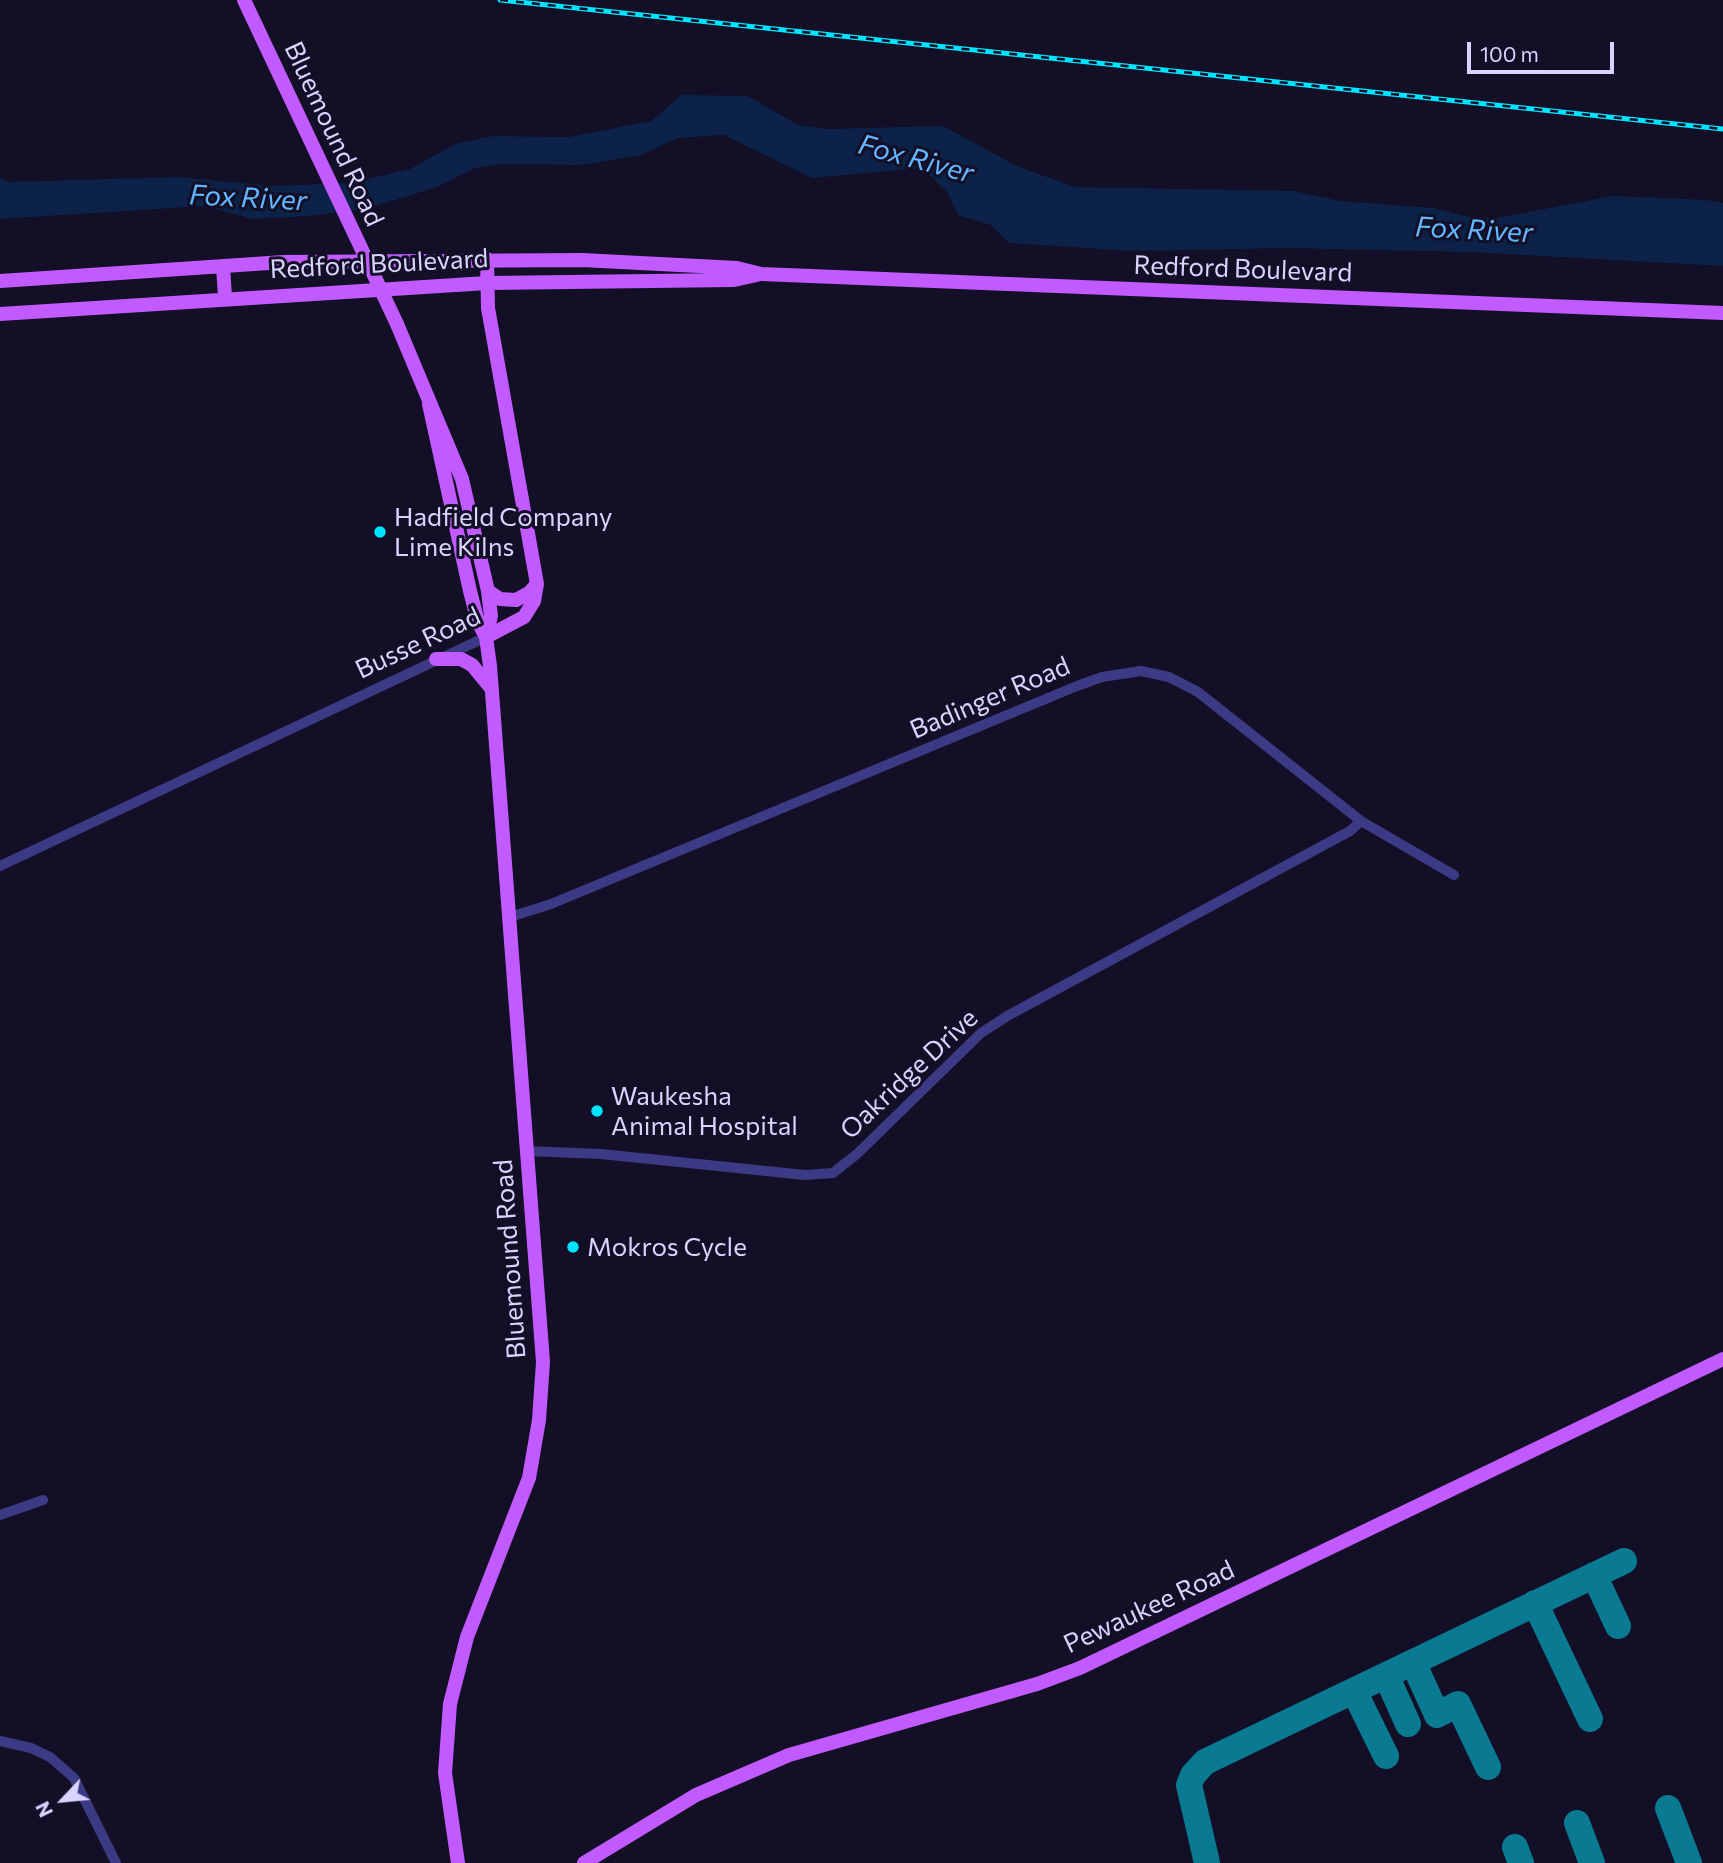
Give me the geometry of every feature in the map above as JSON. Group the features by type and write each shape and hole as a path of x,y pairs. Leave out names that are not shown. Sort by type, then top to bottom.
{"main road":[{"name":"Bluemound Road","path":"244,0 397,324 462,479 491,615 486,637 542,1345 541,1409 526,1488 471,1625 453,1690 444,1762 458,1863"},
{"name":"Redford Boulevard","path":"0,281 284,262 487,259 737,268 761,274 1723,313"},
{"path":"487,259 488,308 537,584 529,593 516,600 500,599 488,591"},
{"path":"223,266 225,297"},
{"name":"Redford Boulevard","path":"0,314 225,297 487,283 734,280 761,274"},
{"name":"Bluemound Road","path":"429,404 470,591 478,622 486,637"},
{"name":"Busse Road","path":"486,637 524,617 534,601 537,584"},
{"path":"436,659 461,659 477,670 492,689"},
{"name":"Pewaukee Road","path":"584,1863 695,1795 789,1755 1037,1684 1080,1668 1723,1359"},
{"path":"449,1863 453,1837"}],"street":[{"name":"Busse Road","path":"0,866 486,637"},
{"name":"Badinger Road","path":"510,917 551,904 1077,686 1123,672 1160,674 1198,692 1362,821 1454,875"},
{"name":"Oakridge Drive","path":"526,1151 601,1154 805,1175 833,1173 857,1154 981,1033 1021,1008 1350,831 1362,821"},
{"path":"0,1515 43,1500"},
{"path":"0,1741 31,1748 50,1757 74,1777 116,1863"}],"water":[{"name":"Fox River","path":"682,95 748,96 798,125 826,129 943,126 1019,167 1075,187 1293,191 1340,201 1433,208 1469,217 1492,219 1613,196 1706,200 1723,203 1723,266 1469,252 1287,248 1134,251 1009,243 991,225 958,215 948,193 922,168 812,178 724,135 678,138 641,155 580,165 502,164 475,168 437,187 366,209 308,216 253,219 204,206 0,219 0,178 10,182 177,177 273,186 349,183 410,169 455,144 493,136 569,137 651,121"}],"taxiway":[{"path":"1207,1863 1189,1785 1193,1775 1205,1762 1624,1561"},
{"path":"1594,1575 1618,1626"},
{"path":"1535,1603 1590,1719"},
{"path":"1413,1662 1437,1715 1458,1704 1488,1767"},
{"path":"1386,1675 1408,1724"},
{"path":"1354,1691 1386,1756"},
{"path":"1668,1808 1689,1863"},
{"path":"1577,1823 1592,1863"},
{"path":"1515,1847 1521,1863"}],"railway":[{"path":"500,0 1723,129"}],"place":[{"name":"Hadfield Company Lime Kilns","path":"380,532"},
{"name":"Waukesha Animal Hospital","path":"597,1111"},
{"name":"Mokros Cycle","path":"573,1247"}]}
